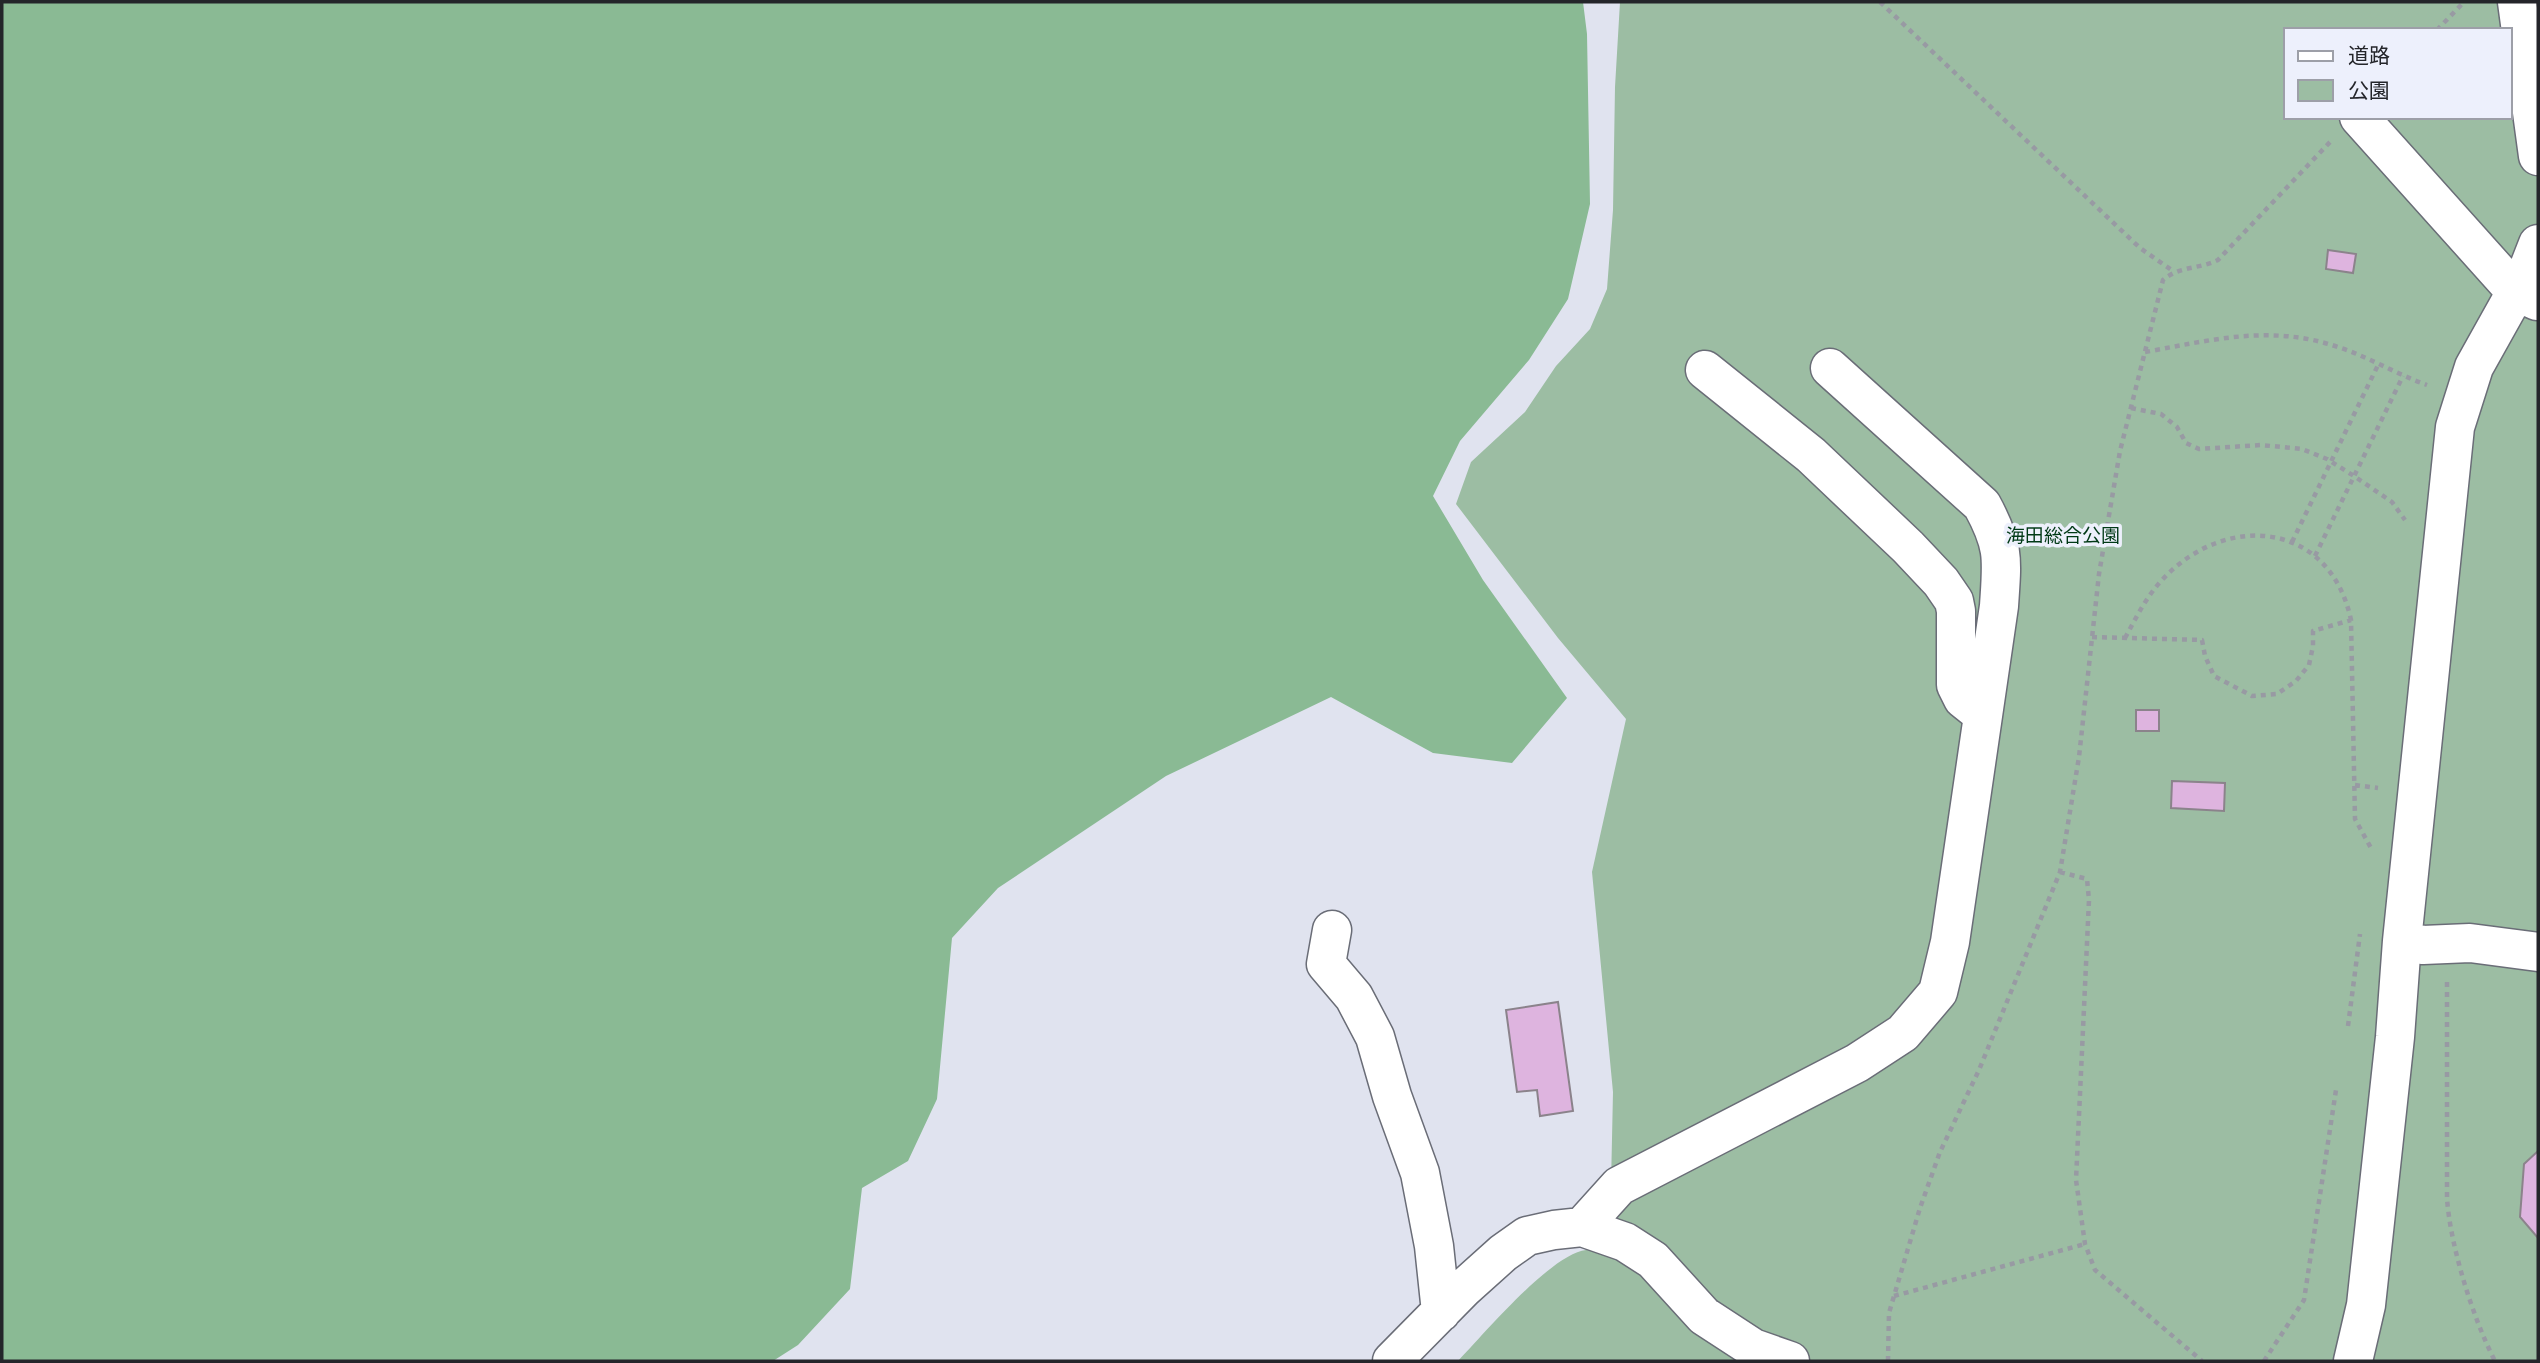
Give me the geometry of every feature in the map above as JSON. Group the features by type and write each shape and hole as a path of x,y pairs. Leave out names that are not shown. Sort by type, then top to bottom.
{"street":[{"path":"2517,2 2538,156"},
{"path":"2347,127 2527,296"},
{"path":"2353,1361 2365,1305 2395,1037 2420,942 2455,426 2474,366 2527,296 2527,272 2538,244"},
{"path":"1582,1227 1619,1186 1857,1063 1903,1033 1938,992 1950,942 1999,606 2003,558 1997,531 1982,505 1830,368"},
{"path":"1705,370 1811,455 1941,582 1954,601 1956,611 1956,685 1963,699 1983,715"},
{"path":"1332,930 1326,964 1354,997 1375,1037 1392,1096 1420,1173 1434,1246 1441,1312"},
{"path":"2420,942 2470,943 2538,952"},
{"path":"1392,1361 1503,1253 1527,1236 1582,1227 1625,1242 1653,1260 1704,1316 1753,1348 1790,1361"}],"path":[{"path":"1880,2 2140,248 2173,271"},
{"path":"2439,28 2464,2"},
{"path":"1888,1361 1889,1313 1893,1296 1940,1152 1979,1070 2060,872 2079,757 2099,574 2120,451 2163,280 2173,271 2208,265 2218,260 2347,127"},
{"path":"2145,352 2252,334 2301,337 2335,346 2379,363 2403,376 2465,396"},
{"path":"2292,542 2379,363"},
{"path":"2315,556 2403,376"},
{"path":"2131,408 2161,414 2177,426 2186,443 2199,449 2261,445 2302,449 2354,475 2392,502 2406,521"},
{"path":"2125,638 2143,605 2163,579 2210,545 2239,536 2271,536 2305,547 2315,556 2335,577 2347,600 2351,620 2355,819 2371,846 2369,860"},
{"path":"2092,637 2202,640 2205,656 2214,676 2252,696 2277,694 2296,681 2309,665 2313,646 2312,631 2351,620"},
{"path":"2060,872 2087,879 2088,889 2076,1180 2085,1244 2095,1270 2202,1361"},
{"path":"2348,1026 2360,929"},
{"path":"2420,942 2447,971 2449,1228 2484,1340 2496,1361"},
{"path":"2264,1361 2304,1300 2336,1090"},
{"path":"1893,1296 2085,1244"}],"green space":[{"path":"2,2 1583,2 1587,34 1590,204 1568,299 1529,360 1460,441 1433,496 1483,580 1567,698 1512,763 1433,753 1331,697 1166,776 998,888 952,938 937,1099 908,1161 862,1188 850,1289 798,1345 773,1361 2,1361"},
{"name":"海田総合公園","path":"1620,2 2538,2 2538,1361 1458,1361 1518,1297 1555,1265 1586,1250 1602,1251 1611,1185 1613,1092 1592,872 1626,719 1558,638 1456,504 1471,462 1525,412 1556,366 1590,329 1607,289 1613,210 1615,87"}],"building":[{"path":"2328,250 2356,254 2353,273 2326,269"},
{"path":"2136,710 2159,710 2159,731 2136,731"},
{"path":"2172,781 2225,783 2224,811 2171,808"},
{"path":"1558,1002 1573,1111 1540,1116 1537,1090 1517,1092 1506,1010"},
{"path":"2538,1151 2538,1238 2520,1217 2524,1164"}]}
